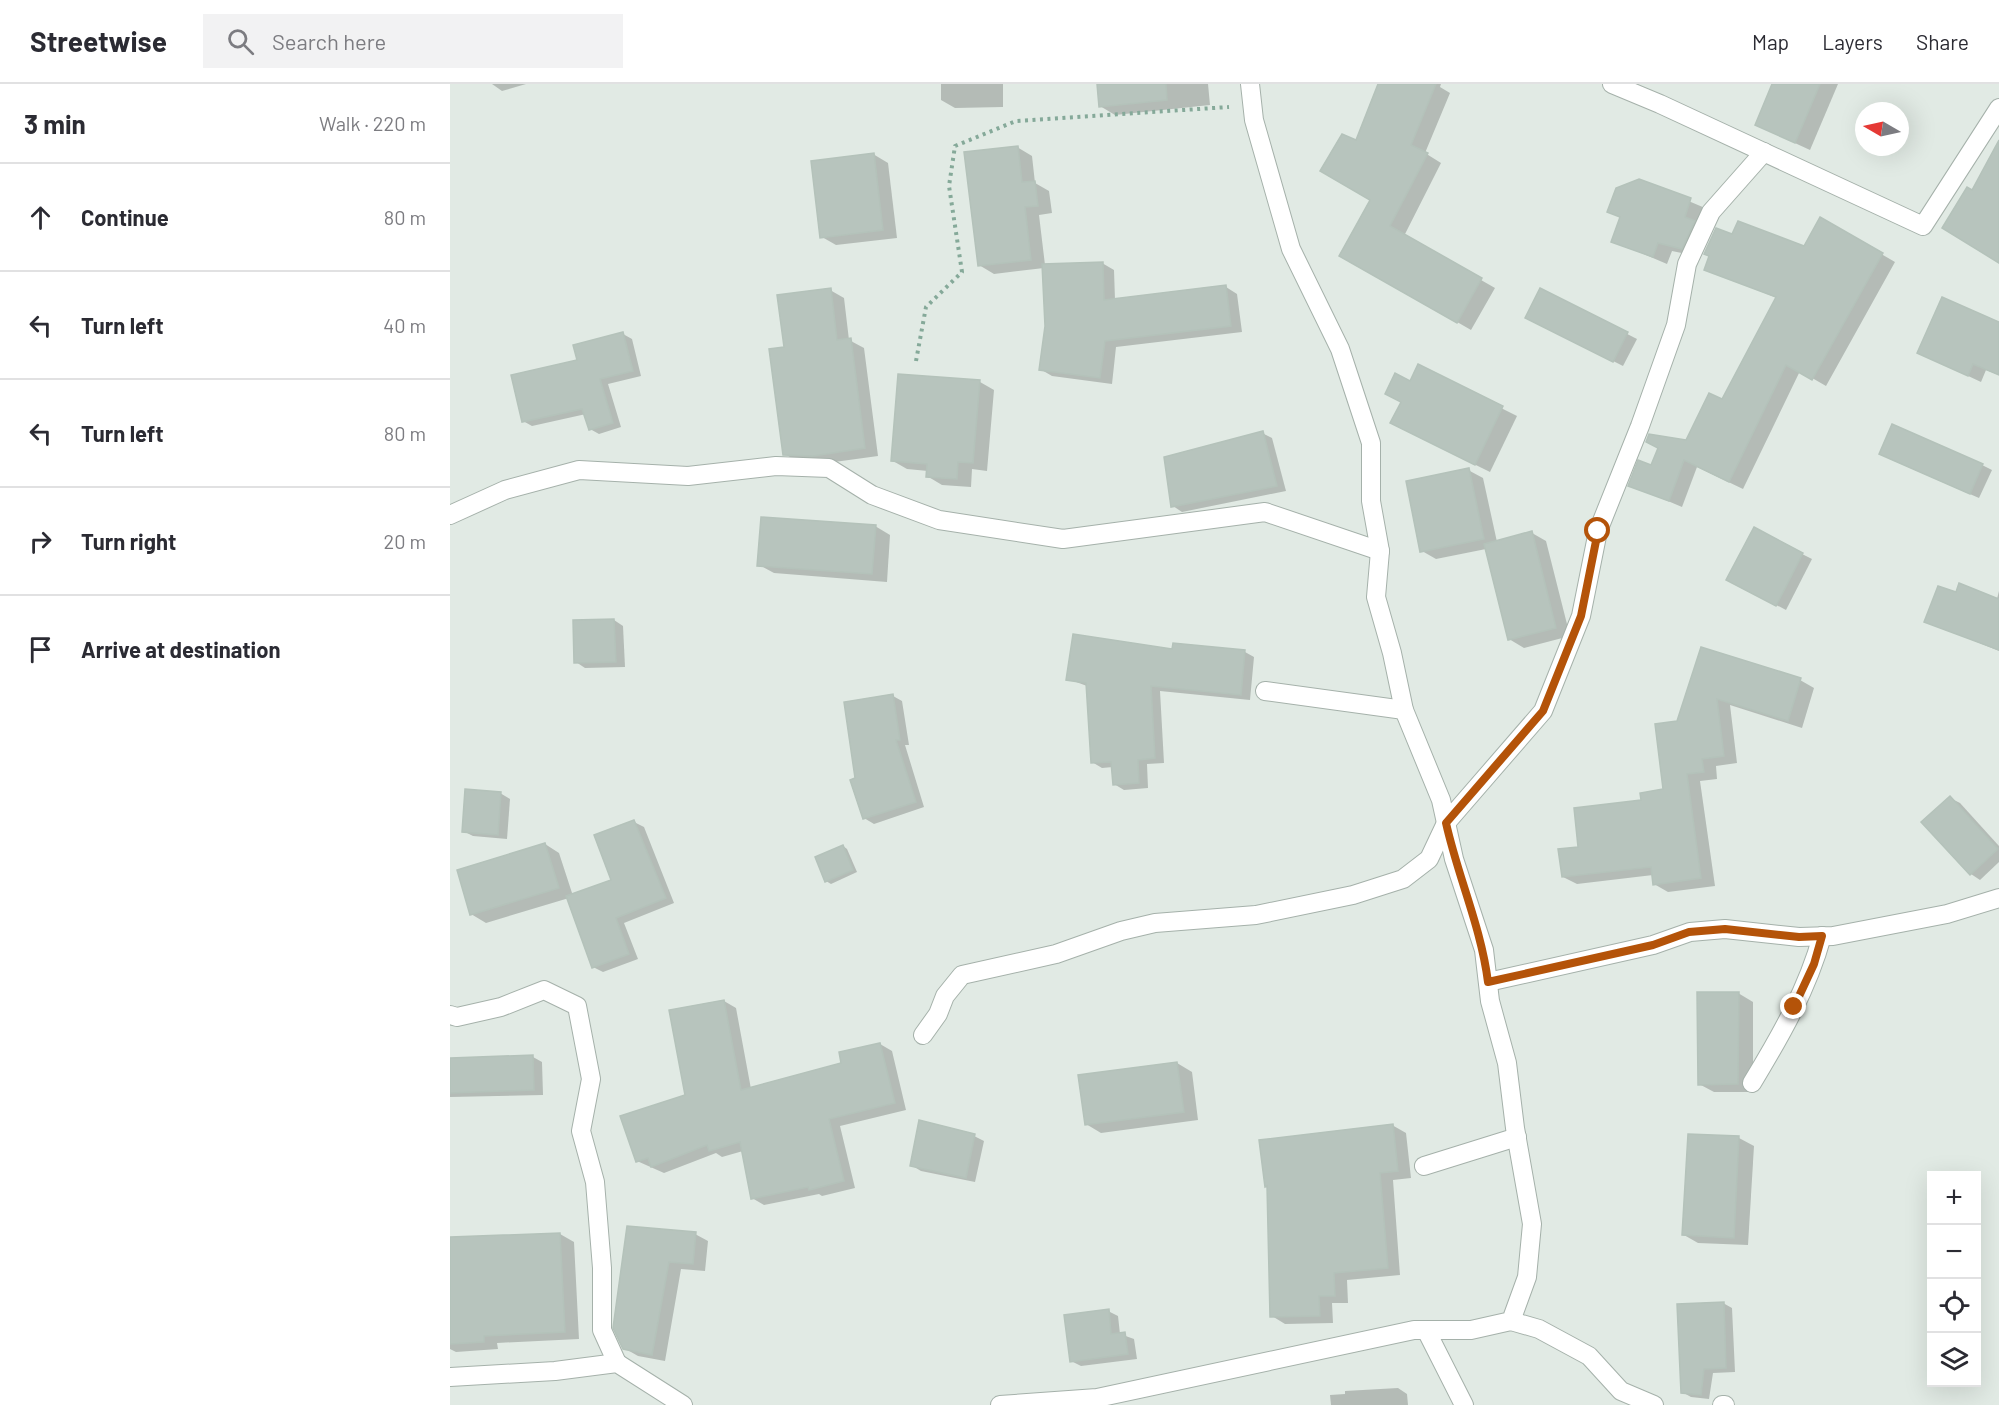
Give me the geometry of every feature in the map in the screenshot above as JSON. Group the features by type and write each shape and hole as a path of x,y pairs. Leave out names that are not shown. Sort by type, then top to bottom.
{"street":[{"path":"1250,84 1254,120 1291,249 1340,349 1371,442 1371,501 1380,551 1376,597 1392,653 1404,710 1441,800 1454,859 1484,950 1488,982 1507,1063 1532,1224 1527,1277 1511,1321"},
{"path":"1612,84 1923,226 1999,108"},
{"path":"923,1035 938,1014 945,996 962,975 1056,954 1121,931 1155,923 1256,915 1353,895 1403,879 1429,859 1446,823 1543,711 1581,616 1598,531 1640,426 1676,326 1687,264 1711,212 1764,152"},
{"path":"450,515 505,490 579,470 688,476 776,466 830,468 872,495 939,520 1062,539 1265,512 1380,551"},
{"path":"1265,691 1404,710"},
{"path":"1488,982 1653,945 1689,932 1725,929 1799,937 1822,936 1896,925 1977,907 1999,898"},
{"path":"1752,1083 1772,1050 1810,973 1822,936"},
{"path":"450,1015 457,1017 501,1007 544,990 577,1006 591,1079 581,1131 595,1182 602,1268 603,1330 616,1363 683,1405"},
{"path":"1424,1166 1517,1137"},
{"path":"1000,1405 1097,1398 1413,1330 1471,1330 1511,1321 1539,1329 1589,1356 1621,1391 1654,1405"},
{"path":"1426,1330 1464,1405"},
{"path":"450,1377 544,1371 616,1363"}],"path":[{"path":"916,361 926,307 962,272 949,186 955,146 1016,121 1253,106"}],"building":[{"path":"1097,84 1166,84 1167,100 1099,107"},
{"path":"1378,84 1436,84 1411,145 1428,153 1390,226 1482,278 1457,323 1339,256 1370,200 1320,171 1342,134 1356,140"},
{"path":"1772,84 1820,84 1795,143 1755,125"},
{"path":"1999,140 1999,263 1942,228 1967,187 1972,190"},
{"path":"1018,146 1022,182 1035,181 1038,206 1025,207 1031,260 978,266 964,152"},
{"path":"874,153 883,230 820,238 811,161"},
{"path":"1639,179 1691,198 1685,217 1695,221 1682,249 1658,243 1653,257 1611,242 1620,217 1607,212 1616,188"},
{"path":"1820,217 1883,253 1812,380 1786,365 1729,482 1684,460 1669,501 1628,486 1638,460 1651,465 1658,448 1646,442 1649,434 1686,440 1709,393 1722,399 1776,297 1704,270 1709,256 1704,254 1716,228 1732,234 1738,221 1804,246"},
{"path":"1103,262 1104,300 1226,285 1231,326 1105,341 1100,378 1039,370 1045,326 1042,264"},
{"path":"831,288 837,340 851,338 865,448 813,456 783,455 769,349 784,347 777,295"},
{"path":"1540,288 1628,332 1613,362 1525,318"},
{"path":"1942,297 1999,322 1999,375 1973,364 1968,376 1917,353"},
{"path":"623,332 633,371 600,379 613,423 589,430 582,409 522,422 511,375 577,360 573,345"},
{"path":"1418,364 1503,406 1475,465 1390,423 1401,402 1385,394 1395,373 1410,381"},
{"path":"898,374 980,380 973,463 958,462 957,479 926,477 927,464 891,461"},
{"path":"1892,424 1983,464 1970,494 1879,454"},
{"path":"1263,431 1277,486 1171,507 1164,457"},
{"path":"1469,468 1484,539 1420,552 1406,481"},
{"path":"761,517 876,525 872,574 757,566"},
{"path":"1754,527 1803,553 1776,606 1726,580"},
{"path":"1532,531 1556,628 1508,640 1484,544"},
{"path":"1959,583 1999,599 1999,650 1924,622 1938,586 1956,592"},
{"path":"614,619 616,662 574,663 573,620"},
{"path":"1073,634 1172,649 1173,643 1245,650 1241,695 1151,686 1155,758 1138,760 1139,783 1113,785 1111,762 1091,763 1086,683 1066,680"},
{"path":"1701,647 1801,678 1788,721 1717,699 1724,756 1702,759 1704,772 1687,774 1701,878 1653,885 1651,867 1562,877 1558,849 1578,847 1574,808 1641,800 1640,793 1663,789 1655,724 1677,721"},
{"path":"893,694 900,740 896,740 916,802 863,819 850,780 855,778 844,702"},
{"path":"465,789 501,792 498,835 462,832"},
{"path":"1950,796 1998,849 1970,875 1921,822"},
{"path":"634,820 666,898 616,918 629,954 592,968 566,896 611,880 594,835"},
{"path":"545,843 559,888 470,915 457,870"},
{"path":"843,845 853,870 825,882 815,857"},
{"path":"1697,992 1739,992 1738,1084 1698,1085"},
{"path":"724,1000 741,1090 841,1063 839,1052 880,1043 895,1103 829,1119 844,1181 809,1190 808,1187 751,1199 740,1142 709,1151 707,1145 651,1167 648,1158 636,1162 620,1116 685,1095 669,1010"},
{"path":"533,1055 534,1090 450,1093 450,1058"},
{"path":"1177,1062 1184,1112 1085,1125 1078,1075"},
{"path":"919,1120 975,1134 966,1178 910,1166"},
{"path":"1393,1124 1398,1171 1380,1173 1388,1268 1334,1273 1335,1296 1319,1296 1320,1316 1270,1317 1267,1186 1265,1187 1259,1140"},
{"path":"1688,1134 1739,1136 1734,1238 1682,1235"},
{"path":"627,1226 696,1232 693,1264 669,1262 652,1355 623,1349 613,1328"},
{"path":"560,1233 565,1332 484,1336 484,1342 450,1344 450,1237"},
{"path":"1724,1302 1726,1368 1704,1369 1701,1395 1681,1393 1677,1304"},
{"path":"1109,1309 1111,1334 1125,1332 1128,1354 1070,1362 1064,1315"}],"route":[{"path":"1598,531 1581,616 1543,711 1446,823 1454,859 1484,950 1488,982 1562,963 1653,945 1689,932 1725,929 1799,937 1822,936 1814,964 1794,1007"}]}
